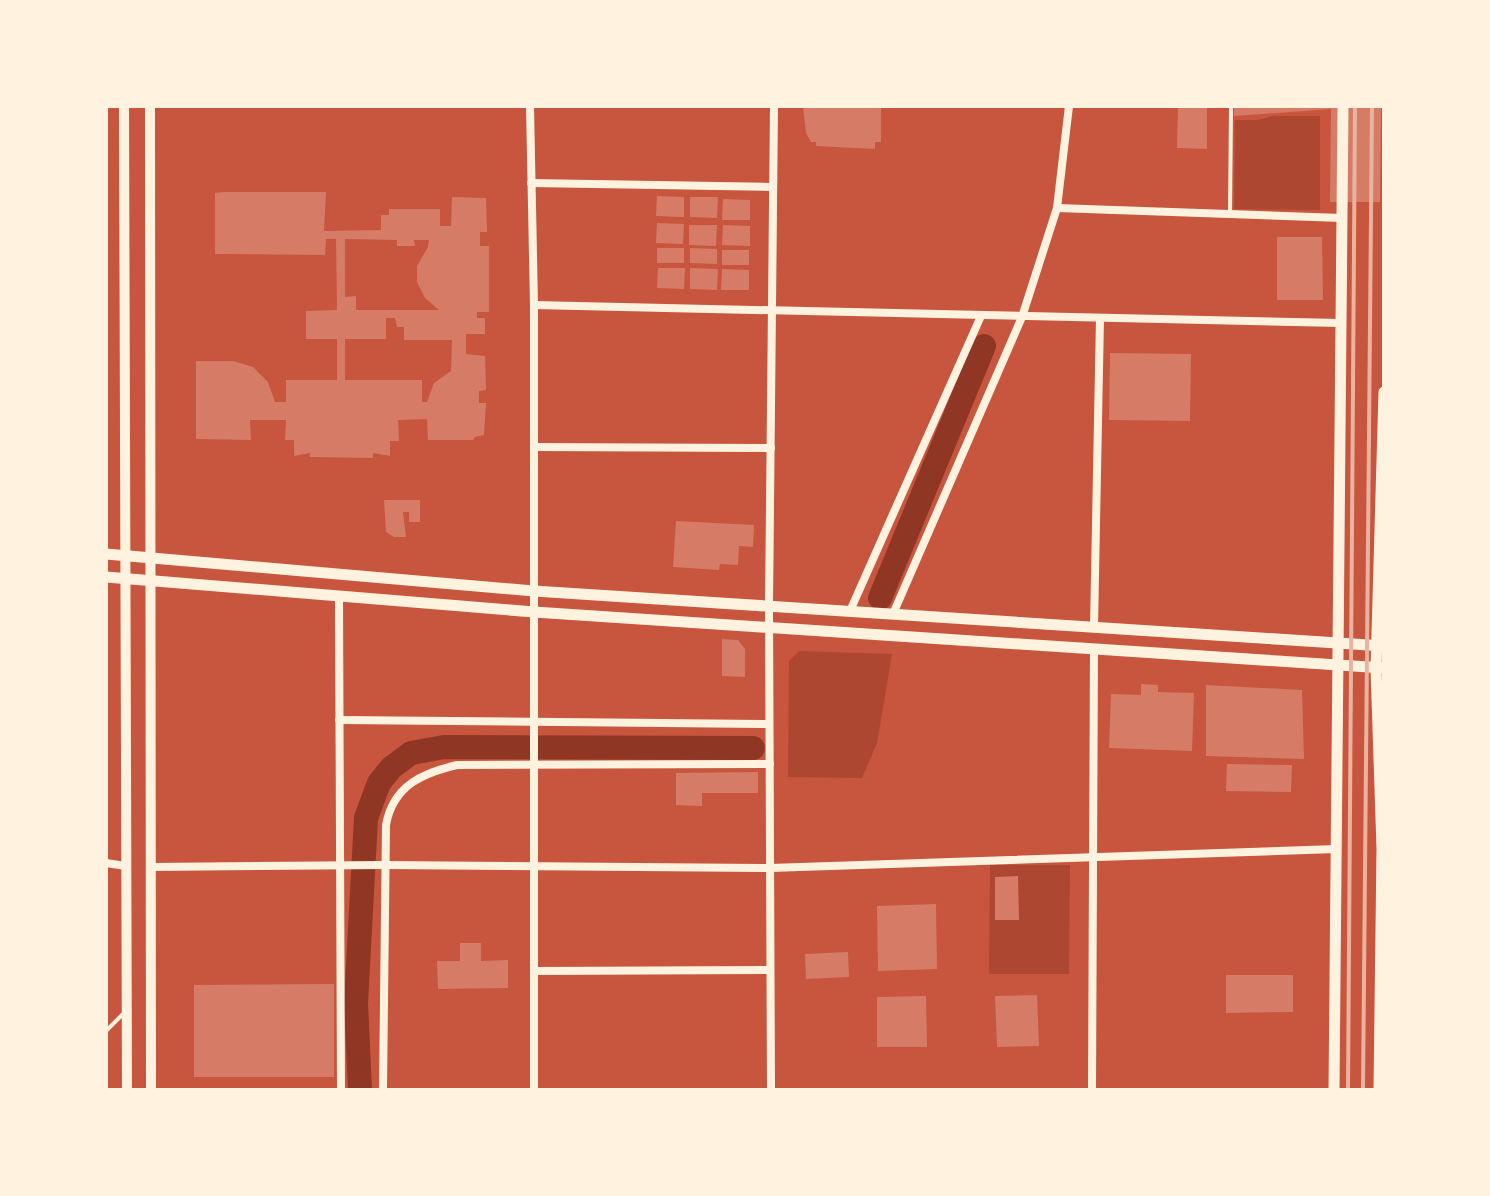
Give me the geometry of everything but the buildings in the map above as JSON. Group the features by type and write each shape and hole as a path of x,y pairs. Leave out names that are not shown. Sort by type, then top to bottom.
{"main road":[{"path":"1334,1090 1343,106"},
{"path":"1379,1090 1384,392"},
{"path":"106,554 534,591 1380,646"},
{"path":"106,577 534,612 1380,668"}],"street":[{"path":"124,106 127,1090"},
{"path":"150,106 151,1090"},
{"path":"530,106 534,305 534,1090"},
{"path":"771,1090 769,606 774,106"},
{"path":"893,614 1022,317 1057,208 1069,106"},
{"path":"531,183 773,187"},
{"path":"1057,208 1342,218"},
{"path":"534,305 1341,323"},
{"path":"850,611 981,316"},
{"path":"1094,627 1100,318"},
{"path":"534,447 771,448"},
{"path":"339,596 344,865 341,1090"},
{"path":"1092,1090 1094,650"},
{"path":"339,720 535,726 769,724"},
{"path":"383,1090 381,865 388,812 404,788 418,777 457,765 535,760 770,764"},
{"path":"151,867 770,868 1336,849"},
{"path":"106,863 126,866"},
{"path":"535,971 770,970"}],"lane":[{"path":"1230,214 1231,106"},
{"path":"106,1031 126,1010"}],"shaded area":[{"path":"1320,116 1320,210 1234,209 1235,120"},
{"path":"799,651 892,654 877,743 862,778 788,777 789,661"},
{"path":"990,865 1070,865 1069,974 989,974"}],"waterway":[{"path":"880,598 984,346"},
{"path":"360,1090 356,1003 366,818 379,783 391,768 411,753 444,747 753,748"}],"railway":[{"path":"1348,1090 1355,106"},
{"path":"1363,1090 1372,106"}]}
